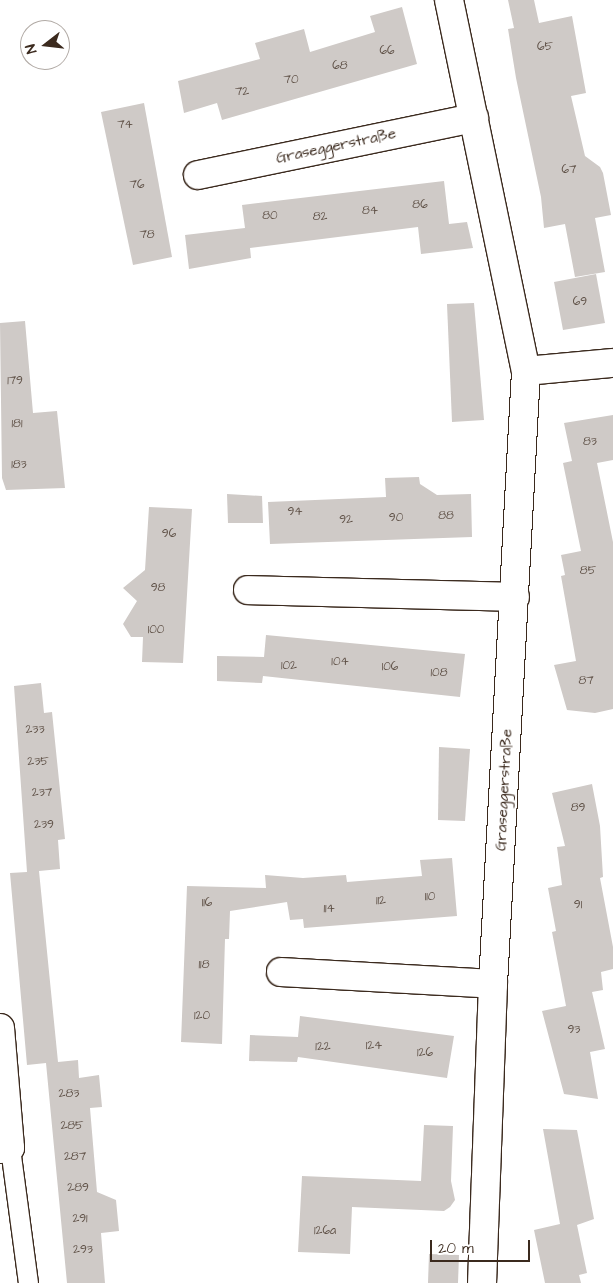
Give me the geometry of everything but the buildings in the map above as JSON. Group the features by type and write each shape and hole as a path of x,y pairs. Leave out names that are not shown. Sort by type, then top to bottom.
{"street":[{"name":"Graseggerstraße","path":"449,0 526,371 493,984 482,1283"},
{"name":"Graseggerstraße","path":"198,175 474,118"},
{"path":"526,371 613,362"},
{"path":"248,590 514,597"},
{"path":"281,972 493,984"},
{"path":"0,1028 5,1149"}],"lane":[{"path":"5,1149 28,1283"}]}
